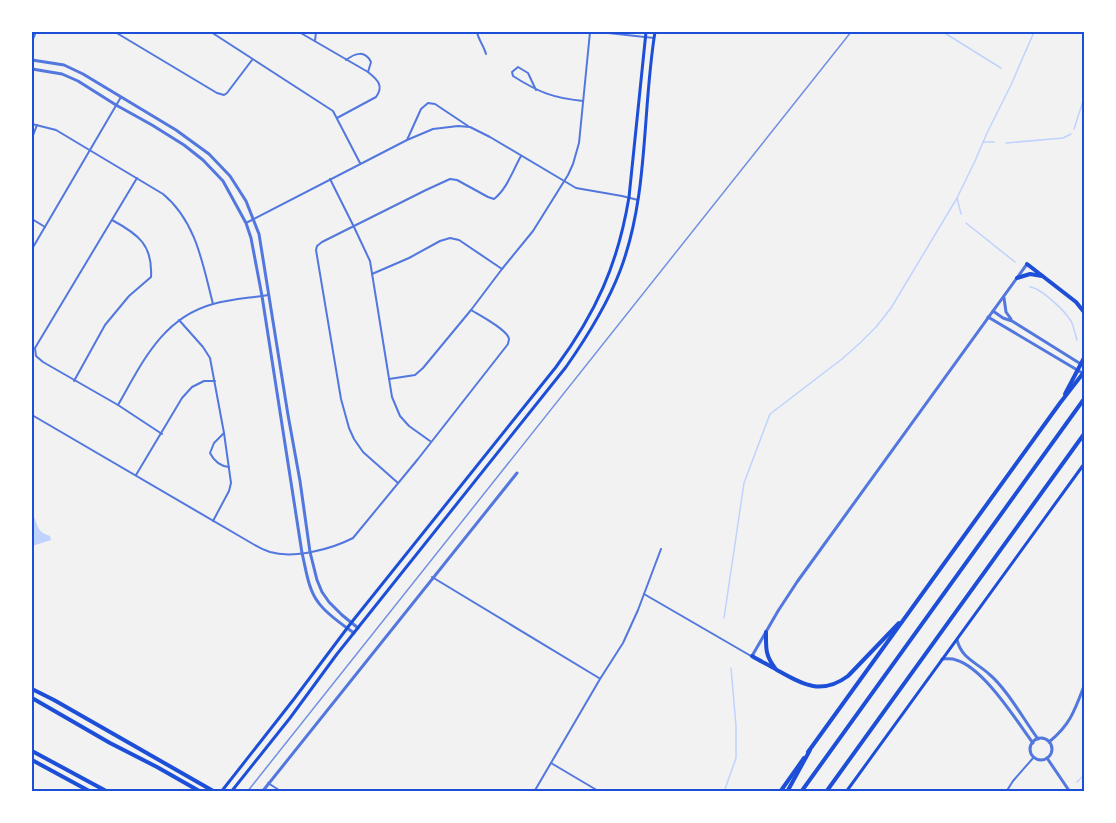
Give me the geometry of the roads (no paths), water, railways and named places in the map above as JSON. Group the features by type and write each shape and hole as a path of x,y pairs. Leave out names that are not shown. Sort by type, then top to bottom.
{"highway":[{"path":"1027,264 1076,302 1084,312"},
{"path":"1017,278 1030,274 1043,276"},
{"path":"1060,403 1084,358"},
{"path":"780,792 1060,403 1084,373"},
{"path":"801,792 1084,399"},
{"path":"826,792 1084,434"},
{"path":"752,656 794,680 808,685 820,687 835,683 851,672 908,614"},
{"path":"766,632 766,653 775,669"},
{"path":"32,689 215,792"},
{"path":"32,698 201,792"},
{"path":"32,749 108,792"},
{"path":"788,792 810,750"},
{"path":"32,760 91,792"}],"main road":[{"path":"220,792 347,628 556,367 598,301 610,272 622,232 629,197 646,32"},
{"path":"231,792 290,718 336,654 560,374 582,345 612,292 631,234 638,200 655,32"},
{"path":"846,792 1084,464"}],"street":[{"path":"32,41 36,32"},
{"path":"115,32 217,93 227,93 252,60"},
{"path":"211,32 333,111 361,164"},
{"path":"299,32 368,72 380,84 380,92 376,98 336,117"},
{"path":"315,42 316,32"},
{"path":"477,32 486,54"},
{"path":"389,379 415,375 423,368 533,231 565,182 577,149 590,32"},
{"path":"599,32 654,38"},
{"path":"346,60 359,53 369,57 372,62 368,72"},
{"path":"32,60 64,65 83,74 176,130 209,154 237,186 246,201 259,234 310,552 317,580 329,602 358,628"},
{"path":"536,90 528,73 518,67 515,68 512,72 513,76 536,90 561,99 583,101"},
{"path":"32,69 62,74 78,81 184,145 223,180 246,223 251,238 308,580 319,604 354,633"},
{"path":"32,249 121,97"},
{"path":"407,140 421,109 428,103 435,104 565,182 580,189 638,200"},
{"path":"32,124 56,130 168,198 185,218 197,245 213,304"},
{"path":"32,138 37,125"},
{"path":"246,223 407,140 433,129 470,127"},
{"path":"398,483 363,452 349,428 341,399 318,270 317,246 450,179 457,180 494,199 504,188 521,156"},
{"path":"137,178 35,348 36,356 43,362 118,405 162,434"},
{"path":"330,179 369,261 392,397 400,416 430,442"},
{"path":"32,219 45,227"},
{"path":"74,381 105,325 129,296 151,277 152,264 140,238 112,220"},
{"path":"372,274 450,238 459,240 502,269"},
{"path":"644,594 752,656 797,582 1027,264"},
{"path":"118,405 148,352 158,339 179,320 213,304 268,294"},
{"path":"1004,296 1006,312 1012,321"},
{"path":"32,415 253,544 271,552 302,553 340,545 353,538 508,344 507,335 471,310"},
{"path":"993,311 1084,366"},
{"path":"988,317 1084,373"},
{"path":"179,320 210,358 224,433 231,483 213,521"},
{"path":"136,476 182,398 192,387 204,381 215,381"},
{"path":"224,433 214,443 210,453 213,460 229,467"},
{"path":"262,792 517,473"},
{"path":"534,792 622,643 661,549"},
{"path":"432,577 600,679"},
{"path":"957,640 964,654 998,682 1038,739"},
{"path":"942,659 960,661 986,681 1033,743"},
{"path":"1049,742 1066,727 1084,686"},
{"path":"1038,739 1049,742 1052,750 1047,758 1040,760 1034,757 1031,752 1033,743 1038,739"},
{"path":"1006,792 1034,757"},
{"path":"1047,758 1070,792"},
{"path":"551,763 600,792"},
{"path":"268,783 282,792"}],"water":[{"path":"32,514 40,530 50,536 51,540 32,546"}],"waterway":[{"path":"943,32 1001,68"},
{"path":"724,618 744,483 770,414 842,359 876,327 891,308 957,198 1034,32"},
{"path":"1074,129 1084,98"},
{"path":"1006,143 1063,138 1071,134"},
{"path":"983,142 994,142"},
{"path":"957,198 961,214"},
{"path":"966,223 1015,262"},
{"path":"1030,287 1046,296 1064,312 1071,321 1077,340"},
{"path":"724,792 736,758 731,668"},
{"path":"1077,782 1084,775"}],"railway":[{"path":"247,792 851,32"}]}
